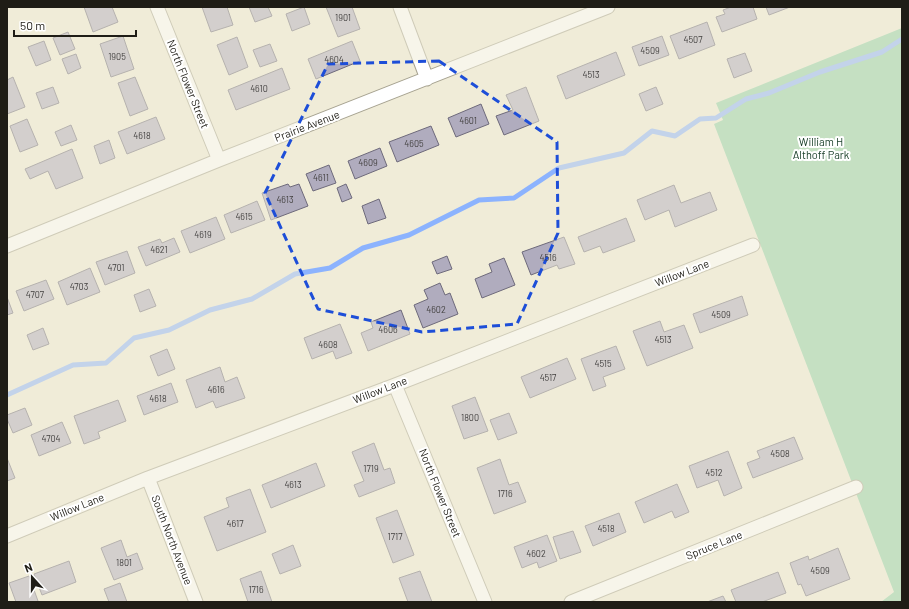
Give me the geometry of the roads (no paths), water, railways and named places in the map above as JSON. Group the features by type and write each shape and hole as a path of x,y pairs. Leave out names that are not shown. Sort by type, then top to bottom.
{"street":[{"name":"North Flower Street","path":"157,7 219,160"},
{"path":"400,7 427,79"},
{"name":"Prairie Avenue","path":"8,243 608,7"},
{"name":"Willow Lane","path":"7,536 148,478 395,385 753,245"},
{"name":"North Flower Street","path":"395,385 485,602"},
{"name":"South North Avenue","path":"148,478 196,602"},
{"name":"Spruce Lane","path":"571,602 856,487"}],"waterway":[{"path":"7,395 73,365 106,363 134,338 169,330 210,310 252,299 295,274 330,268 363,248 409,235 479,200 514,198 559,168 624,153 652,131 675,136 700,119 716,118 746,99 769,93 820,72 882,52 902,39"}],"park label":[{"name":"William H Althoff Park","path":"821,148"}]}
